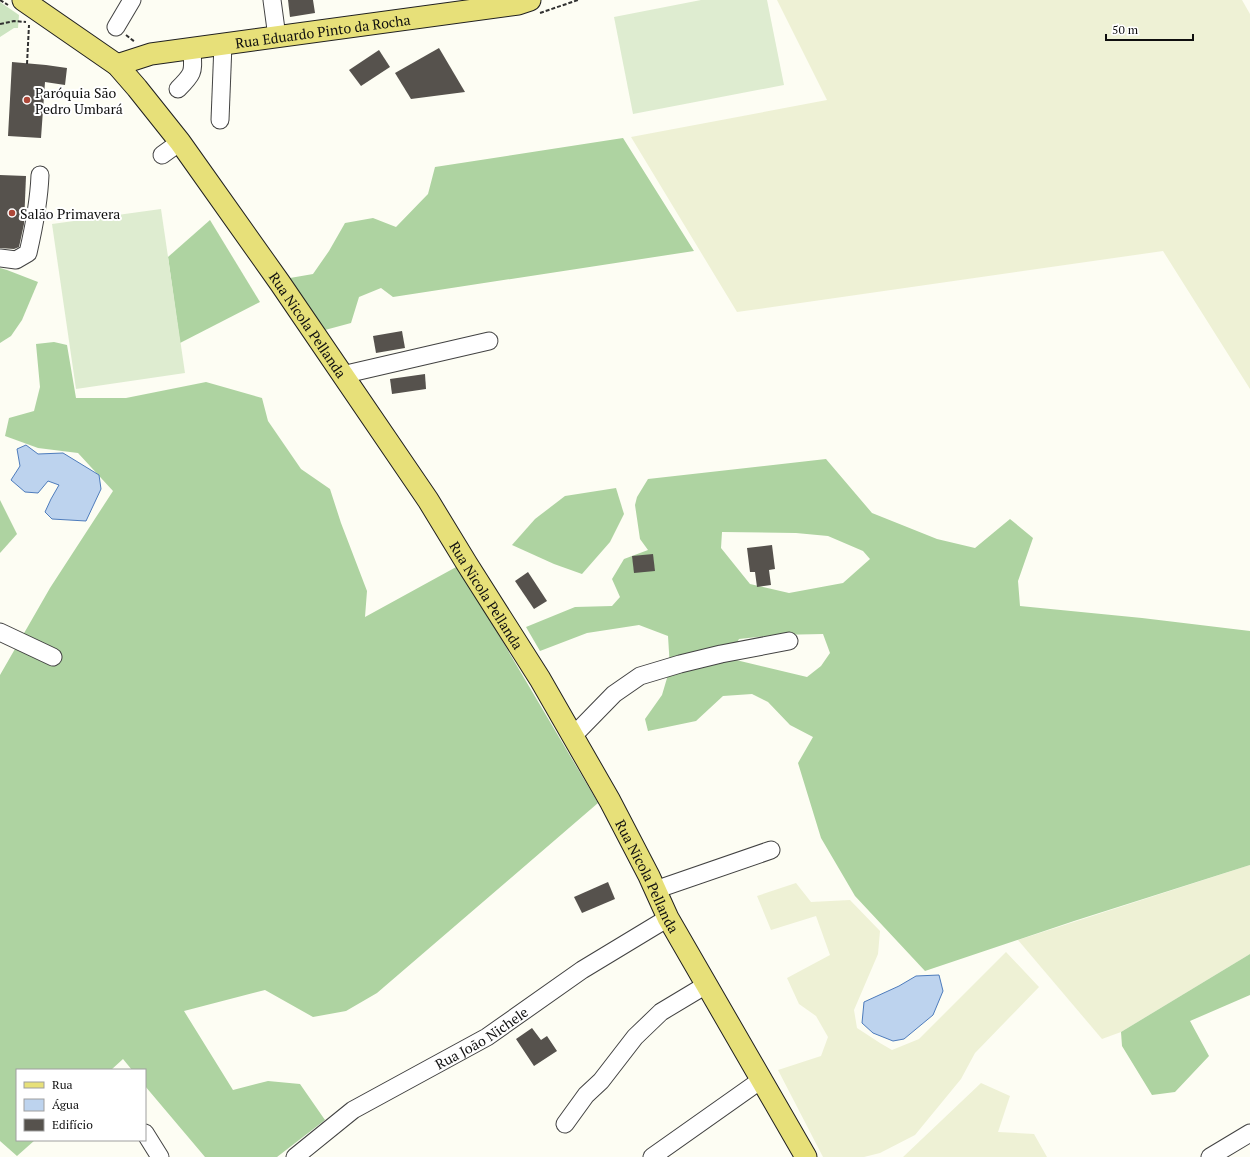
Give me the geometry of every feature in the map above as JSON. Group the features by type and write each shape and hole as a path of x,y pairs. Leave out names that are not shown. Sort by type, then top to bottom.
{"main road":[{"name":"Rua Nicola Pellanda","path":"23,0 117,65 137,88 180,142 280,284 428,500 471,571 540,679 573,736 610,801 668,918 806,1157"},
{"name":"Rua Eduardo Pinto da Rocha","path":"117,65 151,54 522,1"}],"street":[{"path":"116,27 132,0"},
{"path":"272,0 277,37"},
{"path":"220,120 223,44"},
{"path":"178,89 190,77 193,70 192,49"},
{"path":"162,155 180,142"},
{"path":"0,258 16,260 28,253 33,234 39,196 40,175"},
{"path":"342,375 489,341"},
{"path":"0,632 53,657"},
{"path":"573,736 614,694 640,676 720,654 789,641"},
{"path":"655,890 771,850"},
{"name":"Rua João Nichele","path":"295,1157 353,1110 487,1037 582,970 668,918"},
{"path":"565,1124 586,1095 601,1081 635,1037 661,1012 706,985"},
{"path":"652,1157 761,1080"},
{"path":"146,1135 160,1157"},
{"path":"1210,1157 1248,1137"}],"path":[{"path":"0,24 14,21 30,23 27,64"},
{"path":"116,27 151,54"}],"green space":[{"path":"701,0 767,0 784,85 633,114 614,17"},
{"path":"777,0 1242,0 1250,14 1250,389 1163,251 737,312 631,137 827,100"},
{"path":"0,2 19,15 18,28 14,28 0,37"},
{"path":"623,138 694,251 393,297 381,288 359,297 351,323 325,330 290,278 313,274 329,251 345,223 373,218 396,227 428,194 435,167"},
{"path":"161,209 185,373 76,389 52,224"},
{"path":"210,220 260,302 180,343 168,257"},
{"path":"0,268 38,282 22,320 11,336 0,343"},
{"path":"54,342 67,345 76,398 126,398 206,382 262,398 268,421 301,469 330,489 341,523 367,591 365,617 458,566 598,803 377,993 346,1011 313,1017 265,990 184,1011 233,1090 268,1081 300,1084 325,1120 277,1157 205,1157 146,1087 146,1069 131,1069 123,1059 112,1069 16,1069 16,1141 34,1141 17,1156 0,1141 0,675 50,588 113,491 78,453 38,448 5,436 9,418 34,411 40,387 36,344"},
{"path":"826,459 872,513 937,539 975,548 1010,519 1033,538 1018,581 1020,606 1142,618 1250,631 1250,865 1074,921 925,971 855,896 821,838 798,763 813,737 790,725 768,702 752,694 723,696 696,721 648,731 645,719 662,695 670,668 668,636 639,625 587,633 540,651 526,627 575,607 612,606 620,597 612,579 624,559 648,550 640,539 635,505 637,497 648,479","holes":["722,532 796,533 828,536 863,551 870,559 843,583 789,593 750,584 721,548","823,634 830,653 821,666 807,677 736,660 733,650 739,639 776,635"]},
{"path":"616,488 624,514 610,542 582,574 554,564 512,545 535,519 565,496"},
{"path":"0,500 17,534 0,553"},
{"path":"1250,865 1250,954 1121,1032 1102,1039 1018,940"},
{"path":"796,883 811,902 850,900 880,931 878,954 854,1010 857,1028 892,1050 919,1039 1006,952 1039,987 975,1053 961,1079 915,1135 880,1153 864,1157 823,1157 778,1070 821,1056 828,1037 816,1016 799,1004 787,978 830,955 816,916 771,930 757,896"},
{"path":"1250,954 1250,995 1190,1021 1209,1056 1175,1092 1152,1095 1122,1046 1121,1032"},
{"path":"981,1083 1010,1096 998,1132 1034,1134 1047,1157 903,1157"}],"water":[{"path":"26,445 38,454 63,453 99,475 101,489 86,521 52,519 45,512 59,485 48,481 38,493 25,492 11,480 20,466 17,449"},
{"path":"939,975 943,991 933,1015 904,1039 893,1041 873,1033 862,1023 864,1002 899,986 916,976"}],"building":[{"path":"288,0 313,0 315,13 290,17"},
{"path":"439,48 465,92 411,99 395,73"},
{"path":"379,50 390,67 361,86 349,70"},
{"name":"Paróquia São Pedro Umbará","path":"12,62 67,68 65,85 45,82 41,138 8,136"},
{"name":"Salão Primavera","path":"0,175 26,176 24,224 19,247 14,249 0,248"},
{"path":"402,331 405,348 376,353 373,336"},
{"path":"425,374 426,389 392,394 390,379"},
{"path":"772,545 775,569 769,570 771,585 757,587 755,572 750,572 747,548"},
{"path":"653,554 655,571 634,573 632,556"},
{"path":"528,572 547,601 534,609 515,581"},
{"path":"608,882 615,899 582,913 574,897"},
{"path":"532,1028 541,1040 547,1036 557,1051 534,1066 516,1039"}],"place":[{"name":"Paróquia São Pedro Umbará","path":"27,100"},
{"name":"Salão Primavera","path":"12,213"}]}
